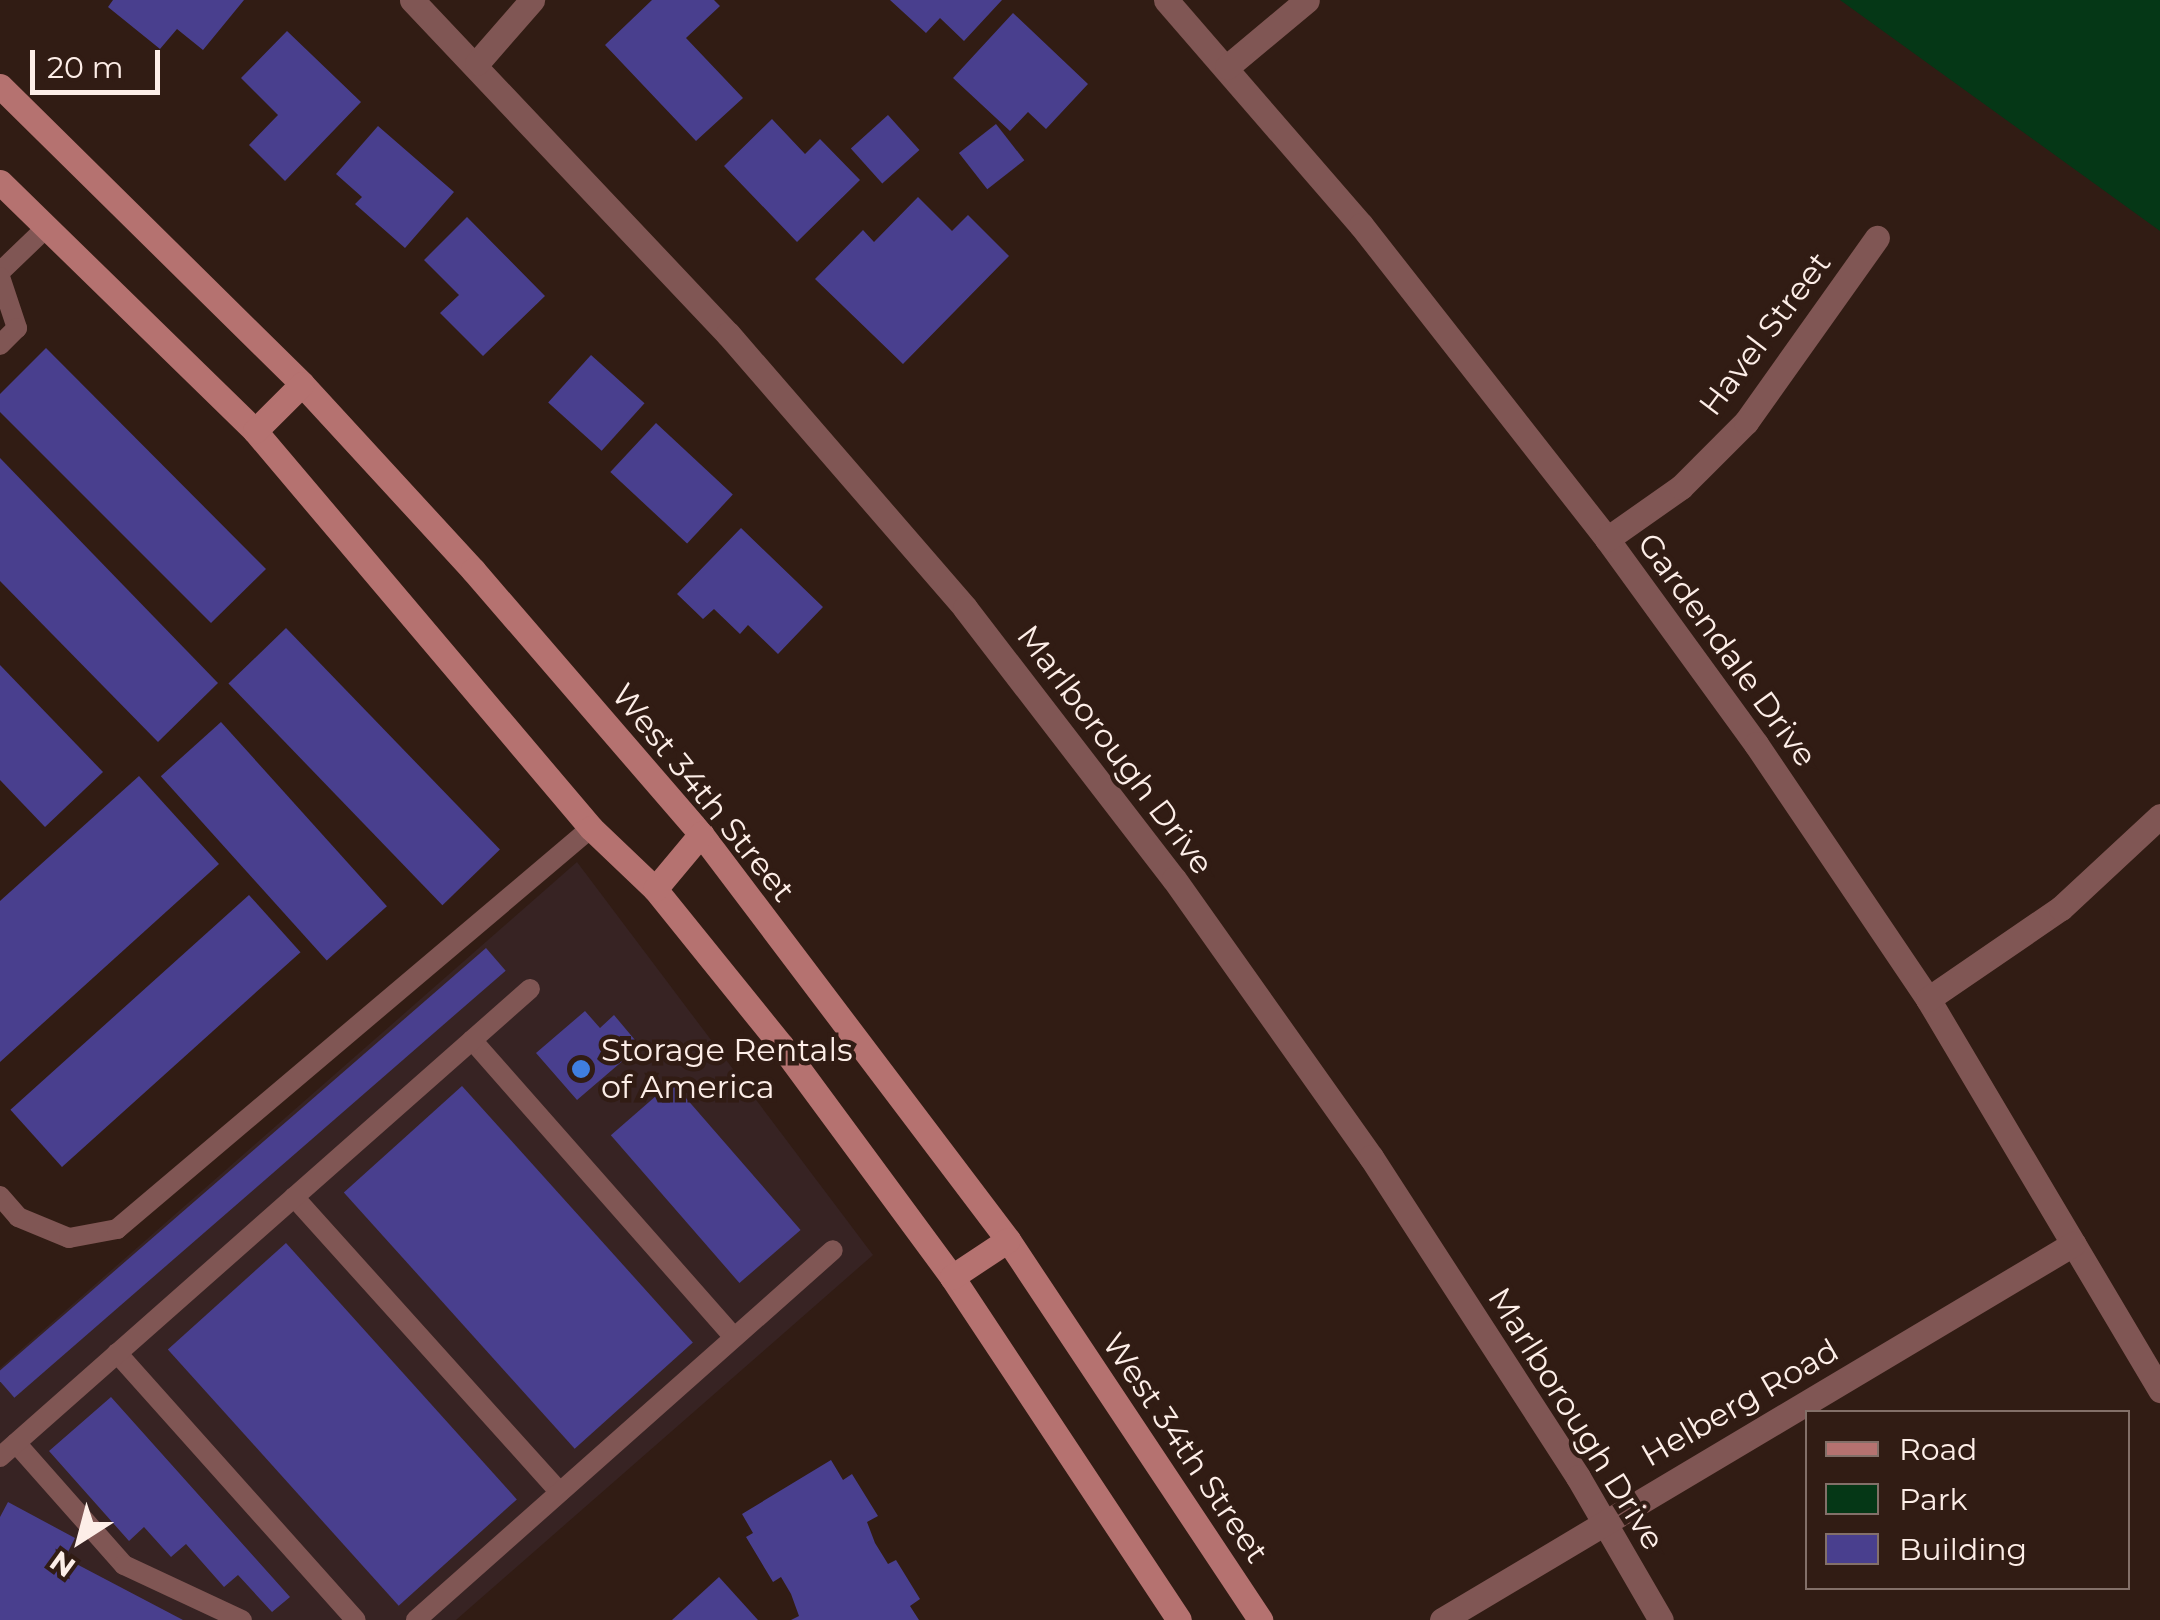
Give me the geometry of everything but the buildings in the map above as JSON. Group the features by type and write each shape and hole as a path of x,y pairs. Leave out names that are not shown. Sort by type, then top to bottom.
{"main road":[{"name":"West 34th Street","path":"0,86 302,384 473,570 701,834 1008,1240 1260,1620"},
{"path":"0,182 255,432 591,828 656,889 781,1045 952,1277 1179,1620"},
{"path":"255,432 302,384"},
{"path":"656,889 701,834"},
{"path":"952,1277 1008,1240"}],"street":[{"name":"Marlborough Drive","path":"412,0 477,63 728,334 976,622 1174,879 1371,1156 1604,1520 1661,1620"},
{"path":"477,63 532,0"},
{"name":"Gardendale Drive","path":"1166,0 1227,67 1607,539 1928,998 2160,1390"},
{"path":"1227,67 1307,0"},
{"name":"Havel Street","path":"1607,539 1681,487 1746,422 1877,238"},
{"path":"1928,998 2061,908 2160,816"},
{"name":"Helberg Road","path":"1442,1620 1604,1520 2074,1244"}],"lane":[{"path":"0,345 17,328 0,274 47,227"},
{"path":"0,1196 18,1217 69,1238 117,1229 591,828"},
{"path":"242,1620 124,1565 8,1450 530,989"},
{"path":"472,1040 734,1337"},
{"path":"294,1197 560,1492"},
{"path":"416,1620 833,1250"},
{"path":"118,1354 356,1620"}],"shaded area":[{"path":"577,862 873,1255 456,1620 0,1620 0,1368"}],"green space":[{"path":"1840,0 2160,0 2160,231"}],"place":[{"name":"Storage Rentals of America","path":"581,1069"}]}
